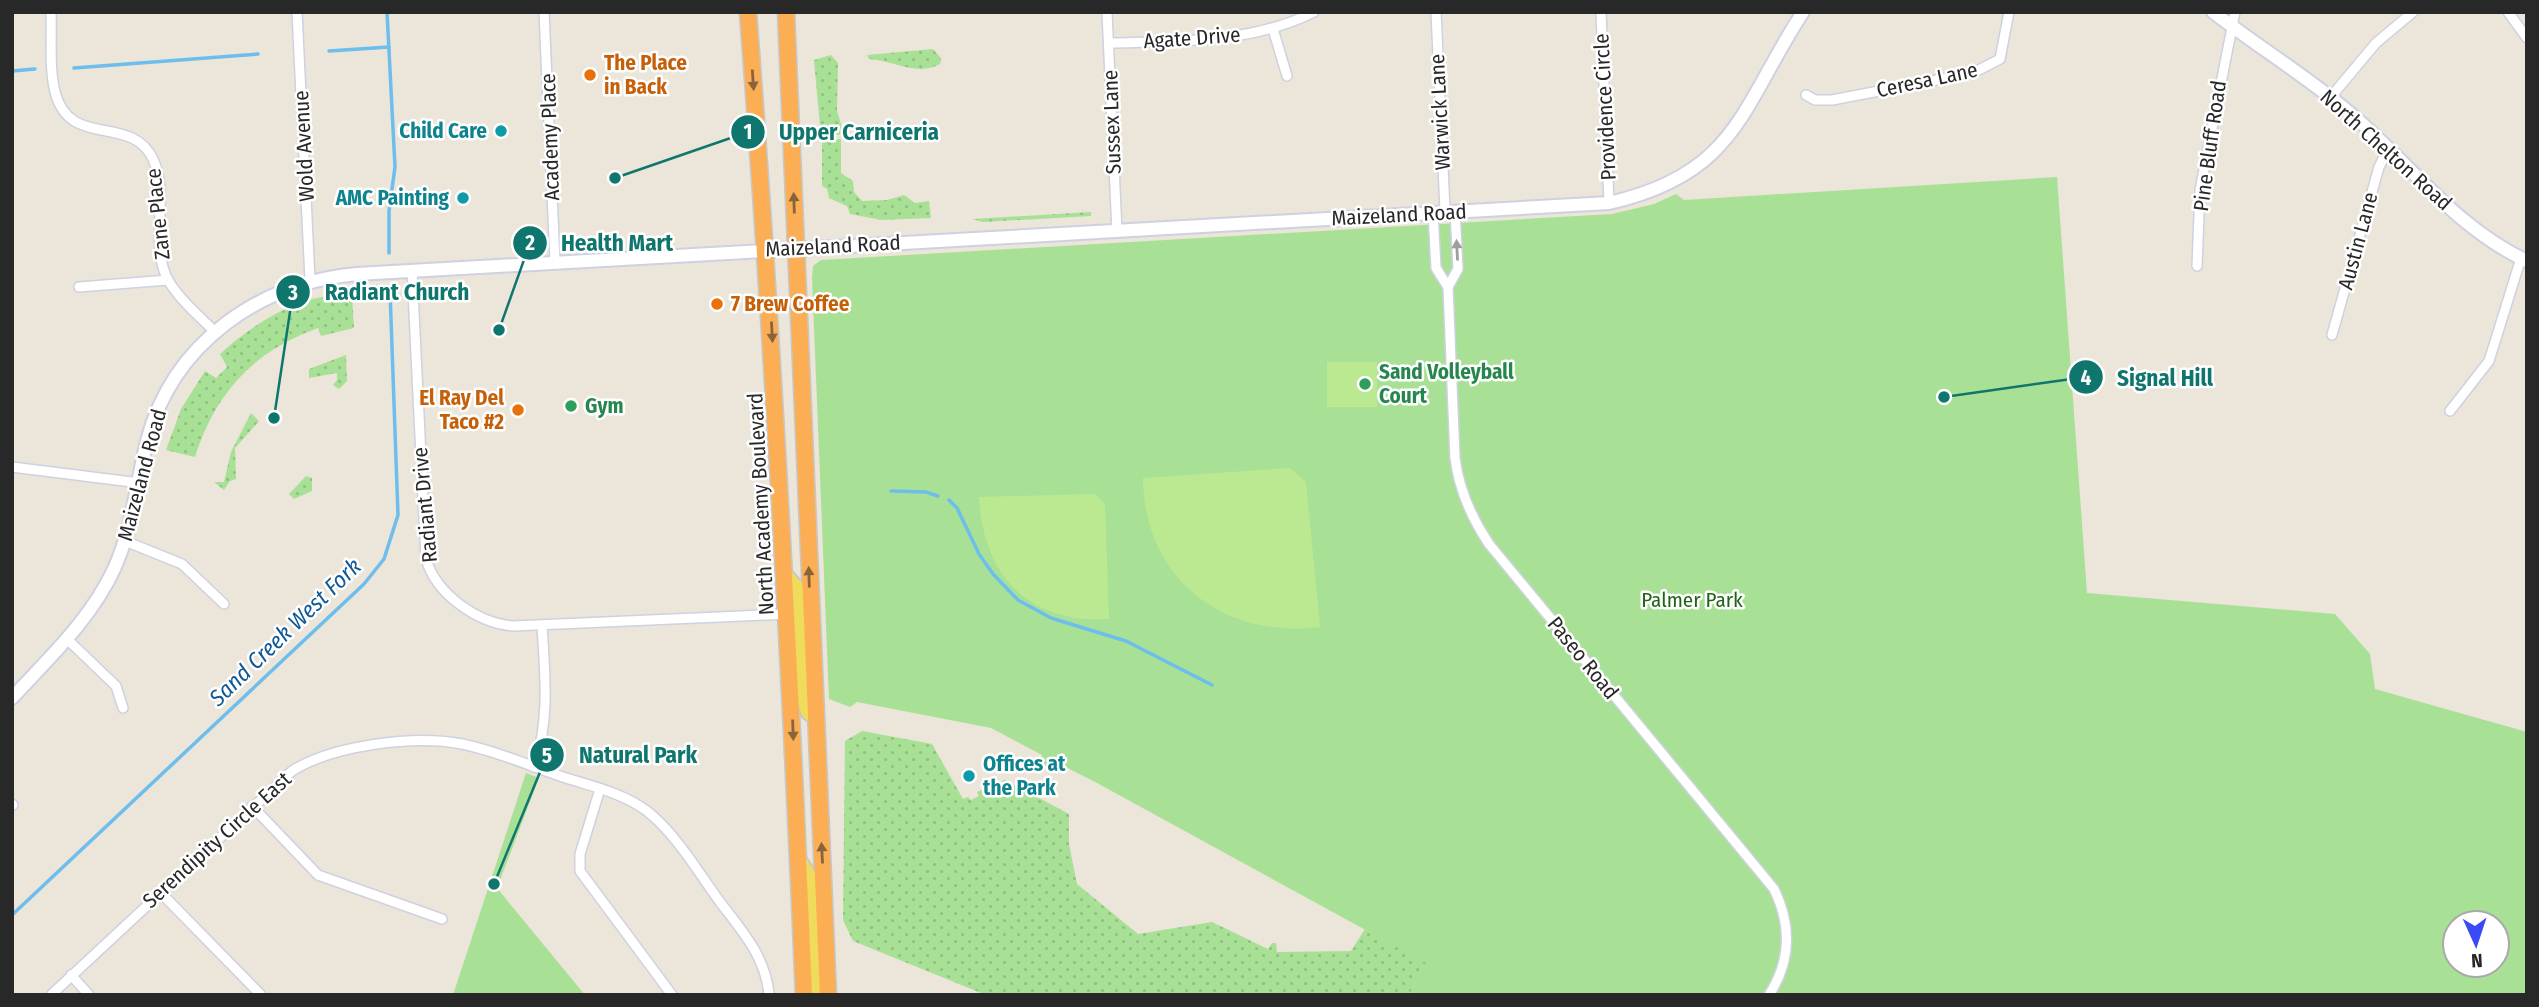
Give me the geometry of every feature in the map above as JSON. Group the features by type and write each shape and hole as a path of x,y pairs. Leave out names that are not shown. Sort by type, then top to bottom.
{"highway":[{"name":"North Academy Boulevard","path":"748,12 767,249 786,576 804,995"},
{"name":"North Academy Boulevard","path":"786,12 827,995"}],"main road":[{"name":"Maizeland Road","path":"12,698 67,639 101,594 125,541 148,441 163,400 186,361 214,331 253,304 310,280 796,247 1117,232 1444,211 1524,210 1609,203 1641,195 1674,180 1693,169 1725,141 1747,114 1803,12"},
{"name":"North Chelton Road","path":"2213,12 2330,98 2481,234 2524,260"},
{"path":"786,576 796,587 804,700 808,712 815,717"},
{"path":"798,859 809,876 814,985 827,995"}],"street":[{"name":"Zane Place","path":"51,12 53,81 60,105 75,122 85,128 125,134 135,139 152,159 159,182 162,257 168,280 214,331"},
{"name":"Wold Avenue","path":"297,12 310,280"},
{"name":"Academy Place","path":"544,12 555,262"},
{"name":"Sussex Lane","path":"1107,12 1117,232"},
{"name":"Agate Drive","path":"1109,43 1222,38 1273,29 1314,12"},
{"name":"Warwick Lane","path":"1436,12 1444,211"},
{"name":"Providence Circle","path":"1601,12 1609,203"},
{"name":"Ceresa Lane","path":"1806,95 1815,100 1832,100 1973,73 2000,59 2009,12"},
{"name":"Pine Bluff Road","path":"2197,266 2200,190 2235,12"},
{"path":"2330,98 2376,43 2413,12"},
{"path":"2508,12 2527,38"},
{"path":"1273,29 1287,76"},
{"name":"Austin Lane","path":"2332,335 2379,167 2388,149"},
{"name":"Paseo Road","path":"1444,211 1458,269 1448,287"},
{"name":"Paseo Road","path":"1444,211 1436,268 1448,287 1455,458 1458,480 1471,514 1489,544 1774,889 1784,915 1787,942 1783,969 1769,995"},
{"path":"2450,411 2489,361 2524,260"},
{"name":"Radiant Drive","path":"412,271 428,567 446,593 492,622 513,626 788,614"},
{"path":"79,287 168,280"},
{"path":"12,467 140,483"},
{"path":"125,541 183,564 224,604"},
{"path":"534,767 544,737 546,717 542,626"},
{"path":"67,639 116,686 123,708"},
{"name":"Serendipity Circle East","path":"51,995 253,806 303,764 326,753 352,748 432,743 462,744 600,789 639,806 668,832 754,948 764,969 769,995"},
{"path":"600,789 580,854 580,871 672,995"},
{"path":"253,806 318,875 442,919"},
{"path":"160,892 261,995"},
{"path":"71,975 89,995"}],"green space":[{"path":"933,49 941,58 940,64 923,69 869,59 867,55"},
{"path":"831,55 838,63 837,111 844,134 821,137 814,60"},
{"path":"841,139 841,173 853,181 854,192 862,201 887,200 904,195 915,203 929,201 931,218 882,220 850,214 847,206 829,198 827,189 822,186 822,140"},
{"name":"Palmer Park","path":"2057,177 2087,593 2335,614 2370,654 2375,689 2527,732 2527,995 1409,995 1426,963 1097,783 1050,759 1045,767 1039,764 1042,755 991,728 857,702 850,707 829,699 812,278 813,266 821,260 1612,214 1654,204 1676,194 1684,200"},
{"path":"1091,212 1091,216 982,222 973,219"},
{"path":"352,296 354,328 321,336 318,328 291,339 272,351 239,378 225,395 203,434 195,457 166,450 181,409 205,371 216,378 227,367 220,354 234,342 281,311 316,298"},
{"path":"346,355 347,381 339,389 333,385 337,380 337,373 309,378 309,369"},
{"path":"1327,362 1377,362 1377,407 1327,407"},
{"path":"251,413 259,421 235,448 236,479 230,481 224,490 214,482 224,482 231,452"},
{"path":"1290,468 1306,482 1320,627 1285,628 1252,623 1222,612 1196,595 1174,573 1157,546 1147,514 1143,478"},
{"path":"306,476 312,478 312,491 294,499 289,494"},
{"path":"1095,494 1105,504 1109,619 1080,618 1055,613 1033,603 1015,589 990,550 982,525 979,497"},
{"path":"862,731 932,744 963,799 968,797 971,800 979,796 977,792 1005,780 1069,814 1069,844 1077,884 1138,934 1212,922 1268,949 1272,943 1276,943 1277,952 1351,951 1365,929 1427,963 1409,995 986,995 853,941 843,920 845,741"},
{"path":"526,773 539,778 497,888 585,995 453,995"}],"waterway":[{"name":"Sand Creek West Fork","path":"387,12 395,167 389,211 389,253"},
{"name":"Sand Creek West Fork","path":"329,51 389,47"},
{"name":"Sand Creek West Fork","path":"74,68 258,54"},
{"path":"12,71 35,69"},
{"name":"Sand Creek West Fork","path":"12,915 364,584 384,559 398,515 390,291"},
{"path":"891,491 926,492 938,496"},
{"path":"949,500 957,508 979,554 993,574 1018,600 1051,618 1126,641 1212,685"}],"place":[{"name":"The Place in Back","path":"590,75"},
{"name":"Child Care","path":"501,131"},
{"name":"Upper Carniceria","path":"615,178"},
{"name":"AMC Painting","path":"463,198"},
{"name":"7 Brew Coffee","path":"717,304"},
{"name":"Health Mart","path":"499,330"},
{"name":"Sand Volleyball Court","path":"1365,384"},
{"name":"Signal Hill","path":"1944,397"},
{"name":"Gym","path":"571,406"},
{"name":"El Ray Del Taco #2","path":"518,410"},
{"name":"Radiant Church","path":"274,418"},
{"name":"Offices at the Park","path":"969,776"},
{"name":"Natural Park","path":"494,884"}]}
